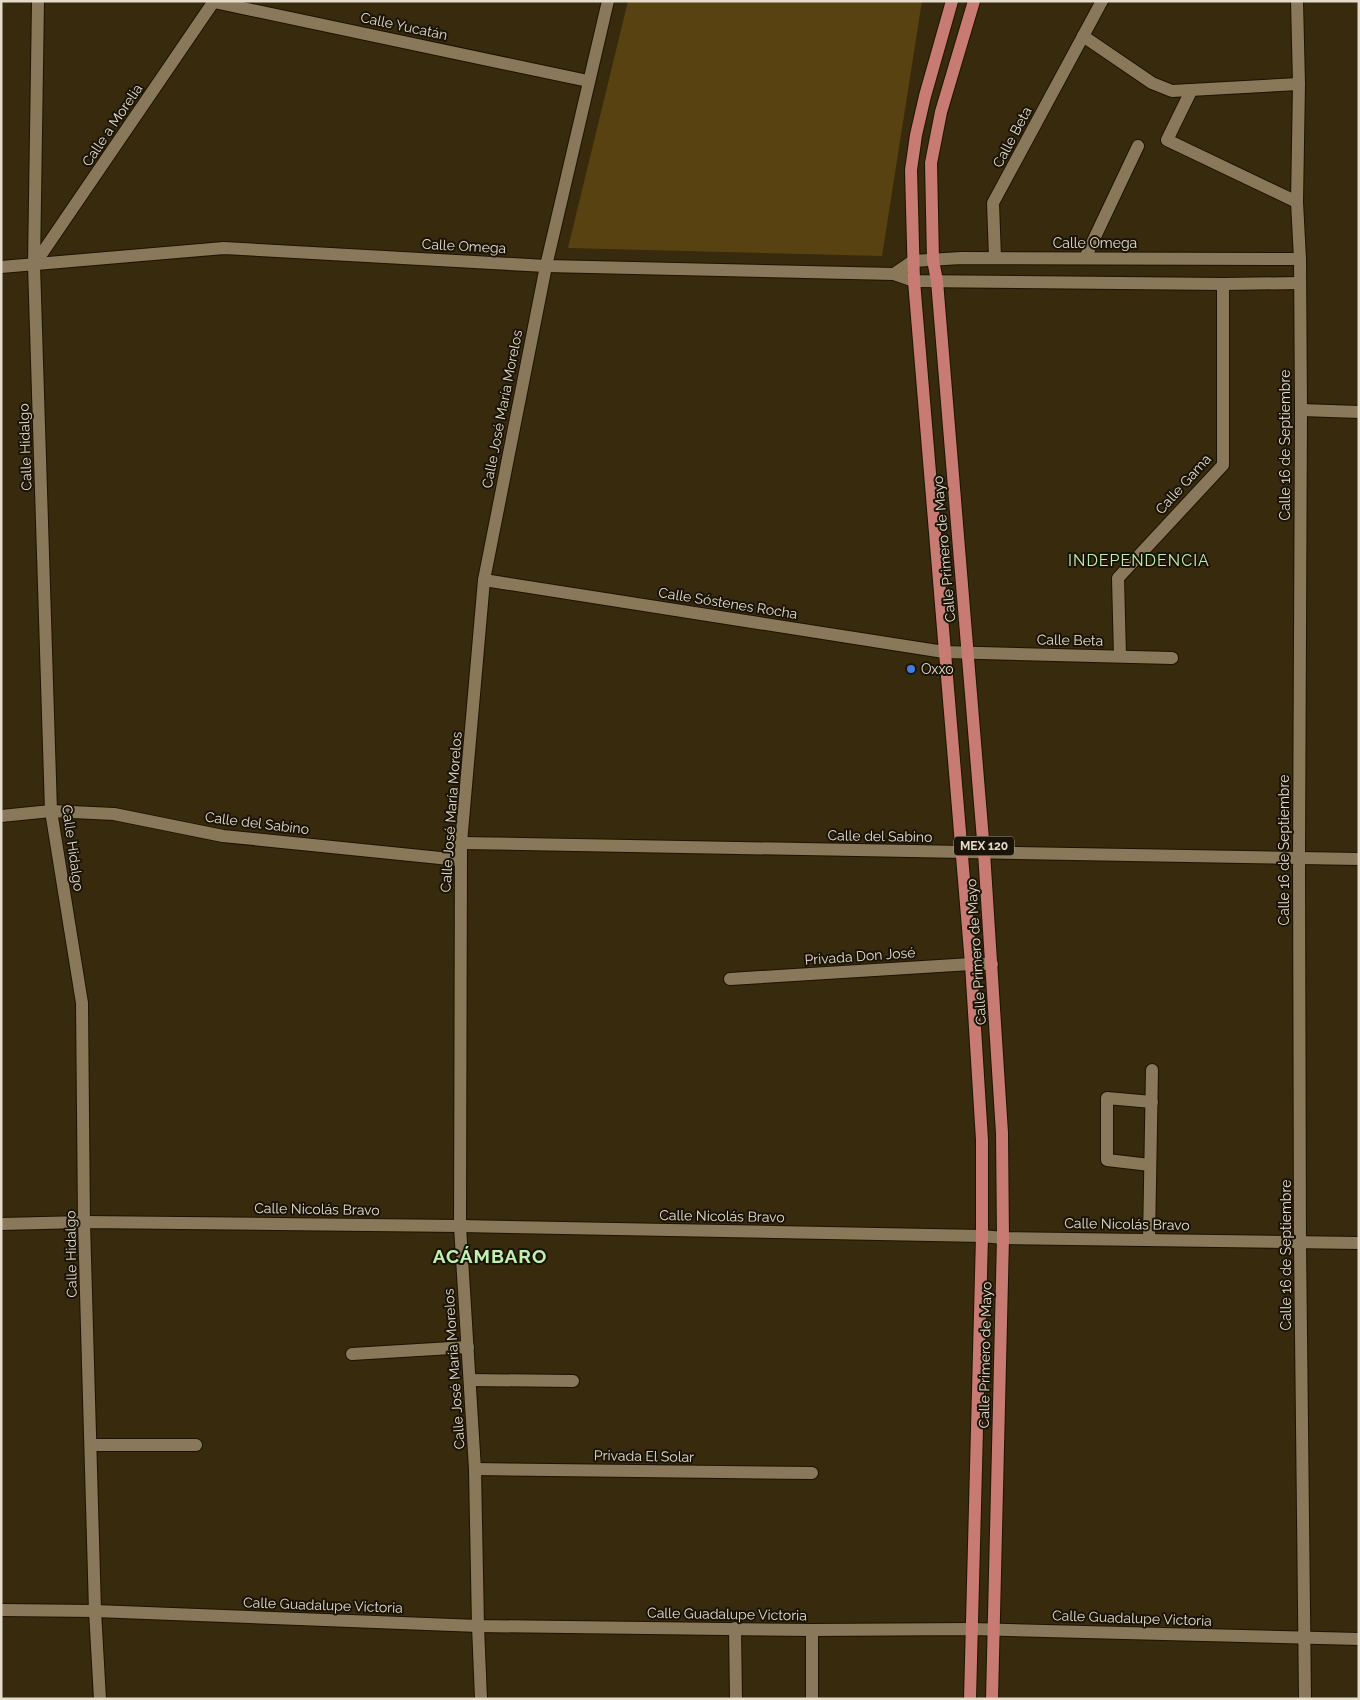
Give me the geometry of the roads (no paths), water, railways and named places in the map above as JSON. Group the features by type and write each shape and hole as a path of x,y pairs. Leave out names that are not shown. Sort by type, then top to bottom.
{"main road":[{"name":"Calle Primero de Mayo","path":"952,1 925,96 911,170 914,280 971,964 982,1140 982,1236 970,1699"},
{"name":"Calle Primero de Mayo","path":"974,1 941,112 931,163 933,260 984,852 1002,1133 1003,1238 992,1699"}],"street":[{"name":"Calle Hidalgo","path":"38,1 34,265 51,810 82,1003 84,1222 100,1699"},
{"name":"Calle a Morelia","path":"34,265 214,1"},
{"name":"Calle Yucatán","path":"214,1 588,80"},
{"name":"Calle José María Morelos","path":"481,1699 475,1469 460,1226 461,843 484,580 546,266 608,1"},
{"name":"Calle Beta","path":"994,258 993,203 1102,1"},
{"name":"Calle 16 de Septiembre","path":"1297,1 1299,84 1297,202 1300,259 1301,410 1299,858 1304,1699"},
{"path":"1083,36 1152,83 1172,91 1299,84"},
{"path":"1191,91 1167,140 1297,202"},
{"path":"1085,258 1138,146"},
{"name":"Calle Omega","path":"1,267 224,248 546,266 894,274 914,280 936,281 1300,283"},
{"name":"Calle Omega","path":"913,261 961,258 1300,259"},
{"path":"894,274 913,261"},
{"name":"Calle Gama","path":"1120,656 1118,578 1223,464 1223,284"},
{"path":"1301,410 1359,412"},
{"name":"Calle Sóstenes Rocha","path":"484,580 944,652 968,653"},
{"name":"Calle Beta","path":"968,653 1172,658"},
{"name":"Calle del Sabino","path":"1,816 51,810 114,814 224,836 460,860"},
{"name":"Calle del Sabino","path":"461,843 1359,859"},
{"name":"Privada Don José","path":"730,979 992,964"},
{"path":"1149,1240 1152,1070"},
{"path":"1150,1165 1107,1160 1107,1098 1152,1102"},
{"name":"Calle Nicolás Bravo","path":"1,1224 84,1222 460,1226 982,1236 1003,1238 1359,1243"},
{"path":"352,1354 468,1346"},
{"path":"471,1380 574,1381"},
{"path":"91,1445 196,1445"},
{"name":"Privada El Solar","path":"475,1469 812,1473"},
{"name":"Calle Guadalupe Victoria","path":"1,1610 96,1611 478,1626 812,1630 994,1629 1359,1639"},
{"path":"735,1628 736,1699"},
{"path":"812,1630 812,1699"}],"place":[{"name":"Oxxo","path":"911,669"}],"district":[{"name":"INDEPENDENCIA","path":"1139,560"},
{"name":"ACÁMBARO","path":"490,1256"}]}
